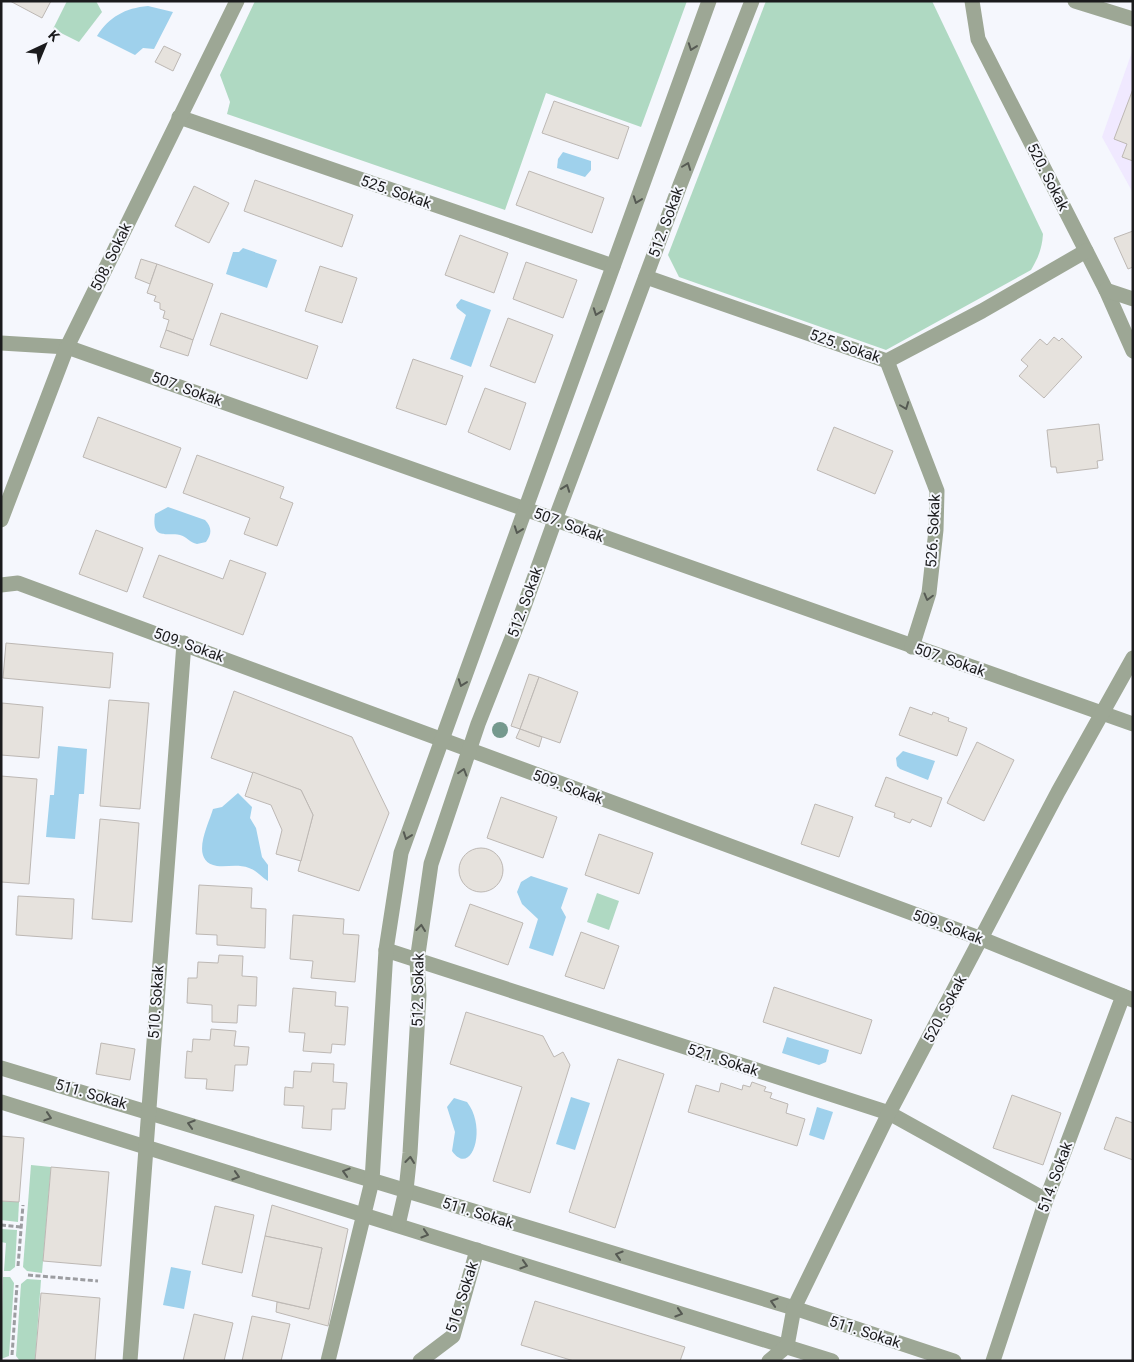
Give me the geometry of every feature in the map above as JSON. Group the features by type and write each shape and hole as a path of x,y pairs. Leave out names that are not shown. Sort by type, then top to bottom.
{"street":[{"name":"508. Sokak","path":"1,520 67,346 237,1"},
{"name":"512. Sokak","path":"328,1361 372,1180 386,950 401,852 709,1"},
{"name":"512. Sokak","path":"398,1225 406,1190 418,1024 417,960 431,864 469,751 522,615 555,520 752,1"},
{"name":"520. Sokak","path":"972,1 978,39 1106,290 1133,351"},
{"path":"1075,1 1133,19"},
{"name":"525. Sokak","path":"180,117 613,266"},
{"name":"525. Sokak","path":"646,278 888,361 982,311 1086,251"},
{"path":"1106,290 1133,299"},
{"name":"507. Sokak","path":"1,343 67,346 1133,724"},
{"name":"526. Sokak","path":"888,361 937,491 936,530 929,593 912,646"},
{"name":"509. Sokak","path":"1,585 18,583 184,643 469,751 982,939 1128,998"},
{"name":"510. Sokak","path":"130,1361 184,643"},
{"name":"520. Sokak","path":"787,1346 794,1308 889,1114 1133,658"},
{"name":"521. Sokak","path":"386,950 889,1114 1046,1200"},
{"name":"514. Sokak","path":"993,1361 1046,1200 1128,998"},
{"name":"511. Sokak","path":"1,1068 794,1308 954,1361"},
{"path":"1,1102 832,1361"},
{"name":"516. Sokak","path":"420,1361 453,1336 477,1250"},
{"path":"769,1361 787,1346"}],"path":[{"path":"18,1266 23,1205"},
{"path":"1,1225 21,1226"},
{"path":"28,1275 98,1281"},
{"path":"12,1355 18,1284"}],"shaded area":[{"path":"1133,49 1133,193 1102,137"}],"green space":[{"path":"67,1 96,1 102,12 79,42 53,29"},
{"path":"255,1 687,1 641,127 546,93 505,210 227,114 230,102 220,75"},
{"path":"766,1 932,1 1043,234 1039,253 1031,270 886,350 679,277 668,255"},
{"path":"597,893 619,901 609,930 587,922"},
{"path":"31,1165 51,1167 42,1273 27,1271 23,1267"},
{"path":"1,1201 19,1202 18,1222 1,1220"},
{"path":"1,1229 17,1230 15,1267 10,1271 4,1271 6,1243 1,1242"},
{"path":"3,1277 10,1277 14,1283 9,1356 1,1359"},
{"path":"27,1279 41,1280 35,1361 20,1361 16,1356 21,1284"}],"water":[{"path":"148,6 173,12 154,49 143,48 135,55 97,36 118,15 125,11"},
{"path":"563,152 591,161 591,170 585,177 557,168 558,159"},
{"path":"243,248 277,260 267,288 226,274 233,252 239,252"},
{"path":"461,299 491,310 471,367 450,359 466,315 456,305"},
{"path":"168,507 205,520 209,525 210,531 206,542 197,544 182,536 158,532 154,523 155,514"},
{"path":"58,746 87,749 84,794 79,794 75,839 46,837 50,795 54,795"},
{"path":"903,751 935,761 928,780 897,766 896,758"},
{"path":"238,793 252,807 250,818 256,828 262,857 268,865 268,881 249,868 217,866 209,863 204,857 202,850 203,842 213,809 222,807"},
{"path":"531,876 568,888 561,908 566,917 553,956 529,948 538,919 522,904 517,892 521,882"},
{"path":"787,1037 829,1050 826,1062 819,1065 782,1053"},
{"path":"571,1097 590,1103 575,1150 556,1144"},
{"path":"454,1098 467,1102 473,1113 476,1125 474,1147 471,1154 465,1159 459,1158 452,1151 455,1132 447,1107"},
{"path":"817,1107 833,1112 824,1140 809,1135"},
{"path":"171,1267 191,1271 184,1309 163,1305"}],"building":[{"path":"10,1 51,1 42,18"},
{"path":"164,46 181,54 173,71 155,62"},
{"path":"1133,89 1133,161 1122,157 1127,144 1114,139"},
{"path":"554,101 629,127 618,159 542,133"},
{"path":"529,171 604,198 592,233 516,205"},
{"path":"255,180 353,215 342,247 244,211"},
{"path":"194,186 229,203 209,243 175,226"},
{"path":"1133,231 1133,267 1128,269 1114,238"},
{"path":"460,235 508,253 494,293 445,275"},
{"path":"141,259 157,264 150,284 135,278"},
{"path":"526,262 577,280 563,318 513,299"},
{"path":"157,264 213,284 193,340 166,330 169,320 163,318 165,311 160,309 160,303 154,301 156,296 147,293"},
{"path":"320,266 357,278 342,323 305,311"},
{"path":"221,313 318,346 307,379 210,345"},
{"path":"508,318 553,335 535,383 490,366"},
{"path":"166,330 193,340 188,356 160,347"},
{"path":"1054,337 1059,341 1062,338 1082,357 1044,398 1019,376 1028,366 1021,360 1040,339 1047,345"},
{"path":"413,359 463,376 446,425 396,408"},
{"path":"485,388 526,403 510,450 468,432"},
{"path":"98,417 181,448 166,488 83,457"},
{"path":"1099,424 1103,460 1097,461 1098,468 1057,473 1056,467 1051,467 1047,430"},
{"path":"834,427 893,451 875,494 817,470"},
{"path":"197,455 284,487 280,498 293,503 277,546 244,534 250,518 183,493"},
{"path":"96,530 143,548 127,592 79,574"},
{"path":"159,555 223,579 230,560 266,573 243,635 143,597"},
{"path":"6,643 113,653 110,688 3,678"},
{"path":"529,674 539,677 520,729 511,726"},
{"path":"539,677 578,692 560,743 520,729"},
{"path":"234,691 352,737 389,813 359,891 298,871 313,815 301,790 211,758"},
{"path":"109,700 149,703 140,809 100,806"},
{"path":"2,703 43,707 39,758 1,755"},
{"path":"910,707 932,715 933,712 949,718 948,721 967,728 957,756 899,735"},
{"path":"520,729 542,737 539,747 516,738"},
{"path":"977,742 1014,760 984,821 947,803"},
{"path":"253,772 301,790 313,815 301,861 276,854 282,830 271,805 245,796"},
{"path":"1,776 37,779 29,884 1,882"},
{"path":"886,777 942,798 931,827 912,819 910,823 894,817 895,813 875,806"},
{"path":"501,797 557,817 543,858 487,838"},
{"path":"815,804 853,817 839,857 801,844"},
{"path":"100,819 139,823 132,922 92,919"},
{"path":"599,834 653,853 639,894 585,875"},
{"path":"481,848 493,852 499,858 503,870 499,882 493,888 481,892 469,888 463,882 459,870 463,858 469,852"},
{"path":"199,885 252,888 251,908 266,909 265,948 217,945 217,935 196,934"},
{"path":"18,896 74,899 72,939 16,935"},
{"path":"470,904 523,923 508,965 455,946"},
{"path":"293,915 344,919 343,934 359,935 355,982 311,978 313,961 290,959"},
{"path":"581,932 619,946 604,989 565,976"},
{"path":"219,955 243,956 242,976 257,977 256,1006 238,1005 237,1023 212,1022 212,1005 187,1003 188,978 197,978 198,962 218,963"},
{"path":"774,987 872,1020 861,1054 763,1022"},
{"path":"293,988 336,992 335,1006 348,1007 345,1045 332,1044 331,1053 303,1051 305,1033 289,1032"},
{"path":"466,1012 543,1036 554,1057 563,1052 570,1065 530,1193 493,1181 522,1087 450,1064"},
{"path":"211,1029 236,1031 234,1046 249,1047 247,1065 235,1065 233,1091 206,1089 207,1079 185,1078 187,1051 192,1052 193,1039 210,1040"},
{"path":"101,1043 135,1049 130,1080 96,1074"},
{"path":"618,1059 664,1074 615,1228 569,1212"},
{"path":"312,1063 334,1064 333,1082 347,1083 345,1109 332,1109 331,1130 302,1128 304,1106 284,1105 285,1087 293,1088 294,1071 311,1072"},
{"path":"752,1082 766,1087 764,1091 772,1093 770,1098 788,1104 786,1113 805,1119 797,1146 688,1112 696,1085 719,1092 721,1083 742,1090 743,1085 750,1087"},
{"path":"1012,1095 1061,1113 1043,1165 993,1148"},
{"path":"1116,1117 1133,1123 1133,1160 1104,1149"},
{"path":"1,1136 24,1138 19,1202 1,1201"},
{"path":"51,1167 109,1172 101,1266 43,1261"},
{"path":"272,1205 348,1229 328,1326 276,1312 277,1302 309,1309 322,1248 265,1236"},
{"path":"215,1206 254,1215 242,1273 202,1264"},
{"path":"265,1236 322,1248 309,1309 252,1296"},
{"path":"41,1293 100,1298 95,1361 35,1361"},
{"path":"535,1301 685,1347 680,1361 574,1361 521,1345"},
{"path":"194,1314 233,1323 224,1361 183,1361"},
{"path":"252,1316 290,1324 281,1361 242,1361"}]}
